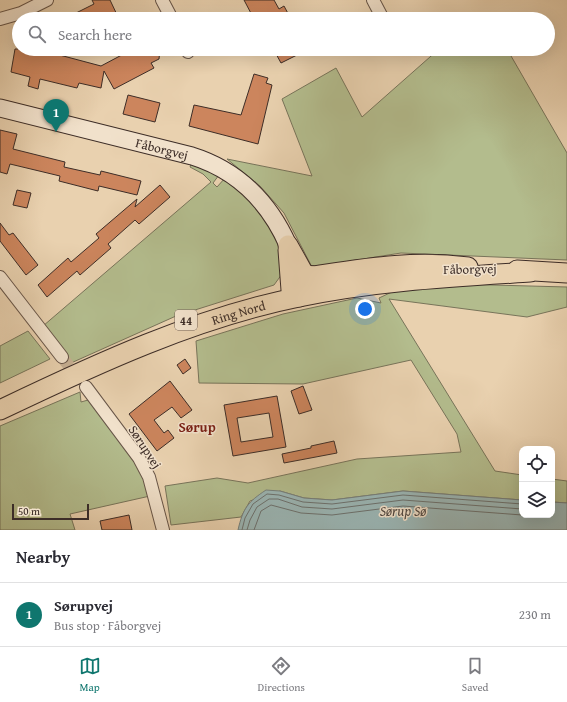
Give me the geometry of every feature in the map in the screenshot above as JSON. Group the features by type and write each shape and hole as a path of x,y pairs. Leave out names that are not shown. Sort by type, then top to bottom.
{"main road":[{"path":"288,245 299,286"},
{"name":"Fåborgvej","path":"299,286 306,275 313,276 377,266 411,263 530,272 567,273"},
{"name":"Fåborgvej","path":"299,286 405,281 530,272"},
{"name":"Ring Nord","path":"0,410 89,367 210,322 299,286"}],"street":[{"path":"23,12 47,0"},
{"path":"162,0 168,12"},
{"path":"373,0 379,12"},
{"path":"0,19 12,16"},
{"name":"Fåborgvej","path":"0,108 192,156 208,162 237,178 257,196 271,214 288,245"},
{"path":"0,277 62,357"},
{"name":"Sørupvej","path":"86,387 139,458 149,477 163,530"}],"green space":[{"path":"431,56 511,56 567,153 567,260 401,253 312,267 284,213 260,186 227,159 312,176 282,99 336,68 362,117"},
{"path":"192,162 219,175 213,183 217,187 225,178 254,203 279,241 282,274 274,285 176,316 71,363 43,326 211,182 203,174 190,167"},
{"path":"455,284 567,287 567,307 527,317 389,299 495,471 519,475 519,500 403,491 332,500 304,498 280,491 250,501 241,517 171,525 165,486 217,478 248,483 357,459 461,452 457,434 411,360 303,384 199,383 196,341 283,314 357,298 381,303 379,298 394,291"},
{"path":"28,331 50,359 0,383 0,346"},
{"path":"80,392 81,402 88,400 140,467 150,496 70,514 75,530 0,530 0,426"},
{"path":"555,479 567,481 567,503 555,502"}],"water":[{"name":"Sørup Sø","path":"266,490 280,491 304,498 332,500 403,491 519,500 519,518 555,518 555,502 567,503 567,530 238,530 244,511 255,498"}],"building":[{"path":"92,0 110,0 116,12 78,12 94,4"},
{"path":"244,0 274,0 279,9 284,6 287,12 250,12"},
{"path":"14,56 63,56 101,66 120,56 159,56 159,59 151,63 154,68 114,89 104,71 101,88 79,83 77,88 40,79 38,89 28,86 30,77 11,72"},
{"path":"277,56 295,56 281,63"},
{"path":"254,74 268,78 266,83 272,85 258,144 189,126 194,105 241,115"},
{"path":"128,95 160,103 155,122 123,114"},
{"path":"0,130 17,134 13,149 65,162 64,167 100,175 101,171 141,181 137,195 99,186 98,191 59,181 60,176 10,164 7,174 0,172"},
{"path":"160,185 170,197 139,224 135,220 108,244 111,248 80,275 77,271 47,297 38,285 68,258 71,262 99,238 96,234 137,199 135,207"},
{"path":"17,190 31,193 27,208 13,205"},
{"path":"0,223 9,235 13,233 38,265 26,275 0,241"},
{"path":"185,359 191,368 183,374 177,365"},
{"path":"170,381 192,410 181,418 172,407 154,420 164,433 168,430 174,438 157,451 129,414"},
{"path":"303,386 312,410 299,414 291,391"},
{"path":"277,396 286,447 233,456 224,405","holes":["269,413 273,437 241,442 237,418"]},
{"path":"334,441 337,453 284,463 282,454 311,448 311,446"},
{"path":"129,515 132,530 102,530 100,521"}],"tunnel":[{"path":"62,357 79,379"}],"place":[{"name":"Sørupvej","path":"56,132"}],"district":[{"name":"Sørup","path":"197,427"}]}
